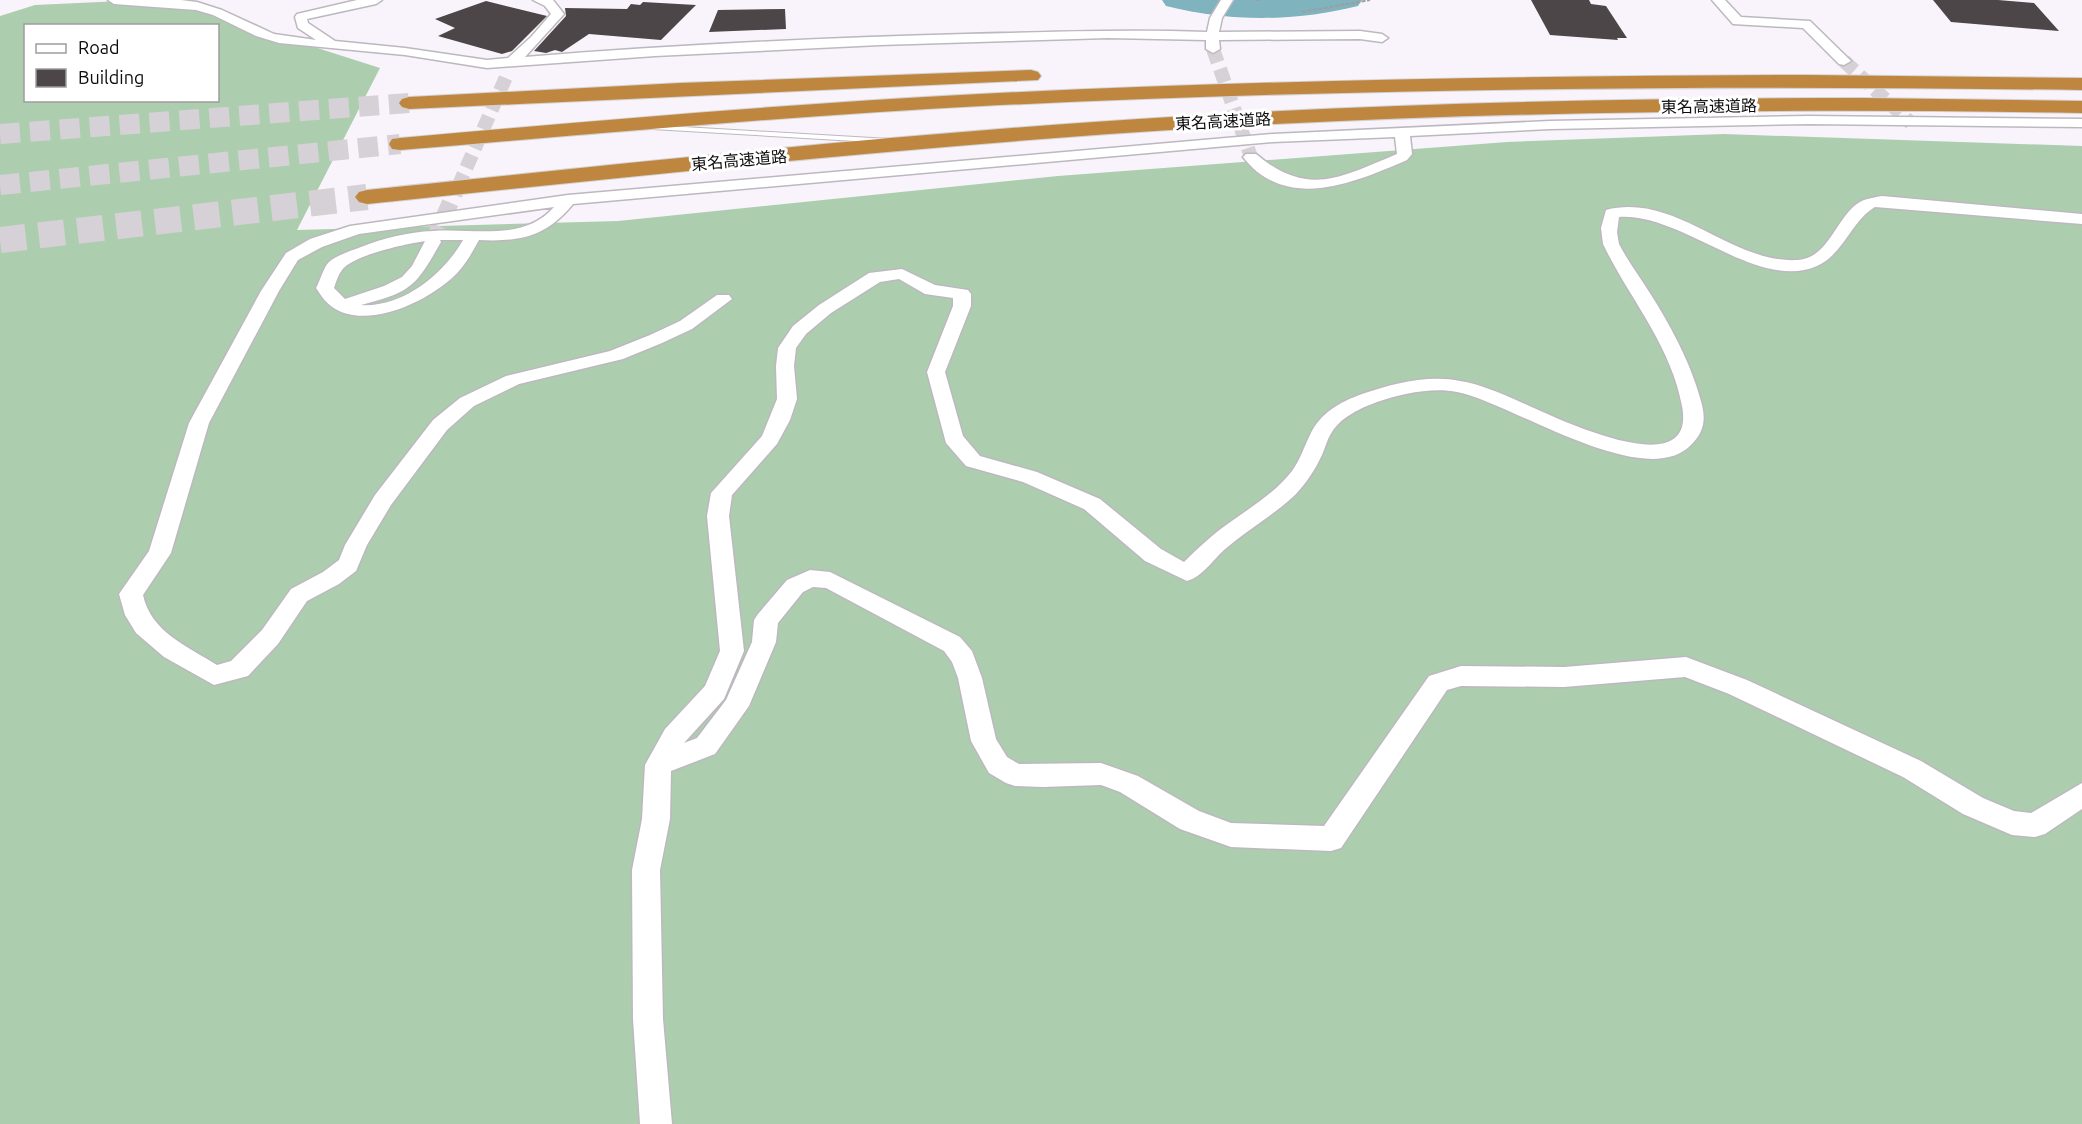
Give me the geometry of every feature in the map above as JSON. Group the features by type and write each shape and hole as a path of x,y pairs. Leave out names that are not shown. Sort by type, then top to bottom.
{"highway":[{"name":"東名高速道路","path":"1193,72 1407,70 1857,74 2082,83"},
{"path":"409,103 796,83 1053,75"},
{"name":"東名高速道路","path":"400,144 624,125 977,100 1295,88 1743,82 2082,83"},
{"name":"東名高速道路","path":"367,197 650,168 1197,122 1536,108 1790,105 2082,107"}],"street":[{"path":"114,0 193,4 220,13 278,39 407,51 465,64 655,50 1093,34 1213,43 1279,35 1360,35 1384,44 1367,50"},
{"path":"340,46 307,30 302,25 302,17 327,9 376,0"},
{"path":"506,76 506,70 512,62 536,40 558,14 549,3 539,0"},
{"path":"1718,0 1737,21 1806,24 1844,61"},
{"path":"1213,43 1223,5"},
{"path":"1279,35 1347,49"},
{"path":"723,299 686,324 636,347 616,355 513,380 467,402 440,425 383,500 356,545 348,565 331,578 299,595 270,637 239,669 214,675 167,646 136,616 131,594 160,553 199,423 270,291 292,257 316,243 356,229 568,200 1231,141 1550,125 1809,120 2082,123"},
{"path":"1251,157 1274,177 1289,183 1309,186 1329,183 1402,157 1405,154 1401,132"},
{"path":"474,235 452,269 421,294 401,303 362,311 340,304 330,297 325,288 335,266 379,246 408,238 446,234 474,235 501,236 530,231 552,220 568,200"},
{"path":"656,1124 648,1019 646,870 656,819 658,765 674,737 716,692 732,651 718,516 722,493 770,440 780,420 787,399 785,366 787,348 799,330 825,309 874,277 902,274 931,290 962,294 962,306 936,372 953,438 973,461 1030,477 1092,504 1153,555 1187,573 1218,542 1287,490 1303,471 1328,421 1344,410 1393,391 1430,386 1459,386 1488,395 1578,434 1628,449 1649,454 1660,453 1670,452 1682,444 1692,433 1695,421 1692,400 1650,307 1610,242 1609,226 1612,213 1624,210 1646,213 1749,258 1771,264 1800,266 1820,258 1868,204 1882,201 2082,219"},
{"path":"340,304 364,299 404,282 421,267 433,242"},
{"path":"658,765 706,746 736,706 764,642 766,620 795,586 810,578 830,580 952,644 963,658 970,678 984,741 998,765 1015,775 1101,774 1129,784 1190,820 1231,836 1331,839 1438,683 1461,676 1564,677 1686,667 1738,687 1902,764 1973,806 2012,823 2035,825 2082,795"}],"lane":[{"path":"624,125 932,143"}],"path":[{"path":"1302,12 1370,0"}],"green space":[{"path":"121,1 198,10 380,68 297,230 618,221 1058,176 1507,142 1724,134 2082,146 2082,1124 0,1124 0,16 35,5"}],"building":[{"path":"1531,0 1589,0 1591,4 1606,6 1627,38 1617,38 1618,40 1550,35"},
{"path":"1933,0 1998,0 2034,3 2059,31 1951,22"},
{"path":"486,1 547,16 512,51 502,54 438,36 455,28 435,19"},
{"path":"643,2 696,5 661,40 589,34 562,52 534,51 566,16 565,8 627,9 631,4 640,5"},
{"path":"785,9 786,29 709,32 718,10"}],"waterway":[{"path":"1176,0 1218,7 1262,10 1306,8 1348,0"}],"tunnel":[{"path":"1213,49 1251,157"},
{"path":"1844,61 1911,123"},
{"path":"458,187 506,77"},
{"path":"0,134 409,103"},
{"path":"0,185 400,144"},
{"path":"433,242 458,185"},
{"path":"0,240 367,197"}]}
